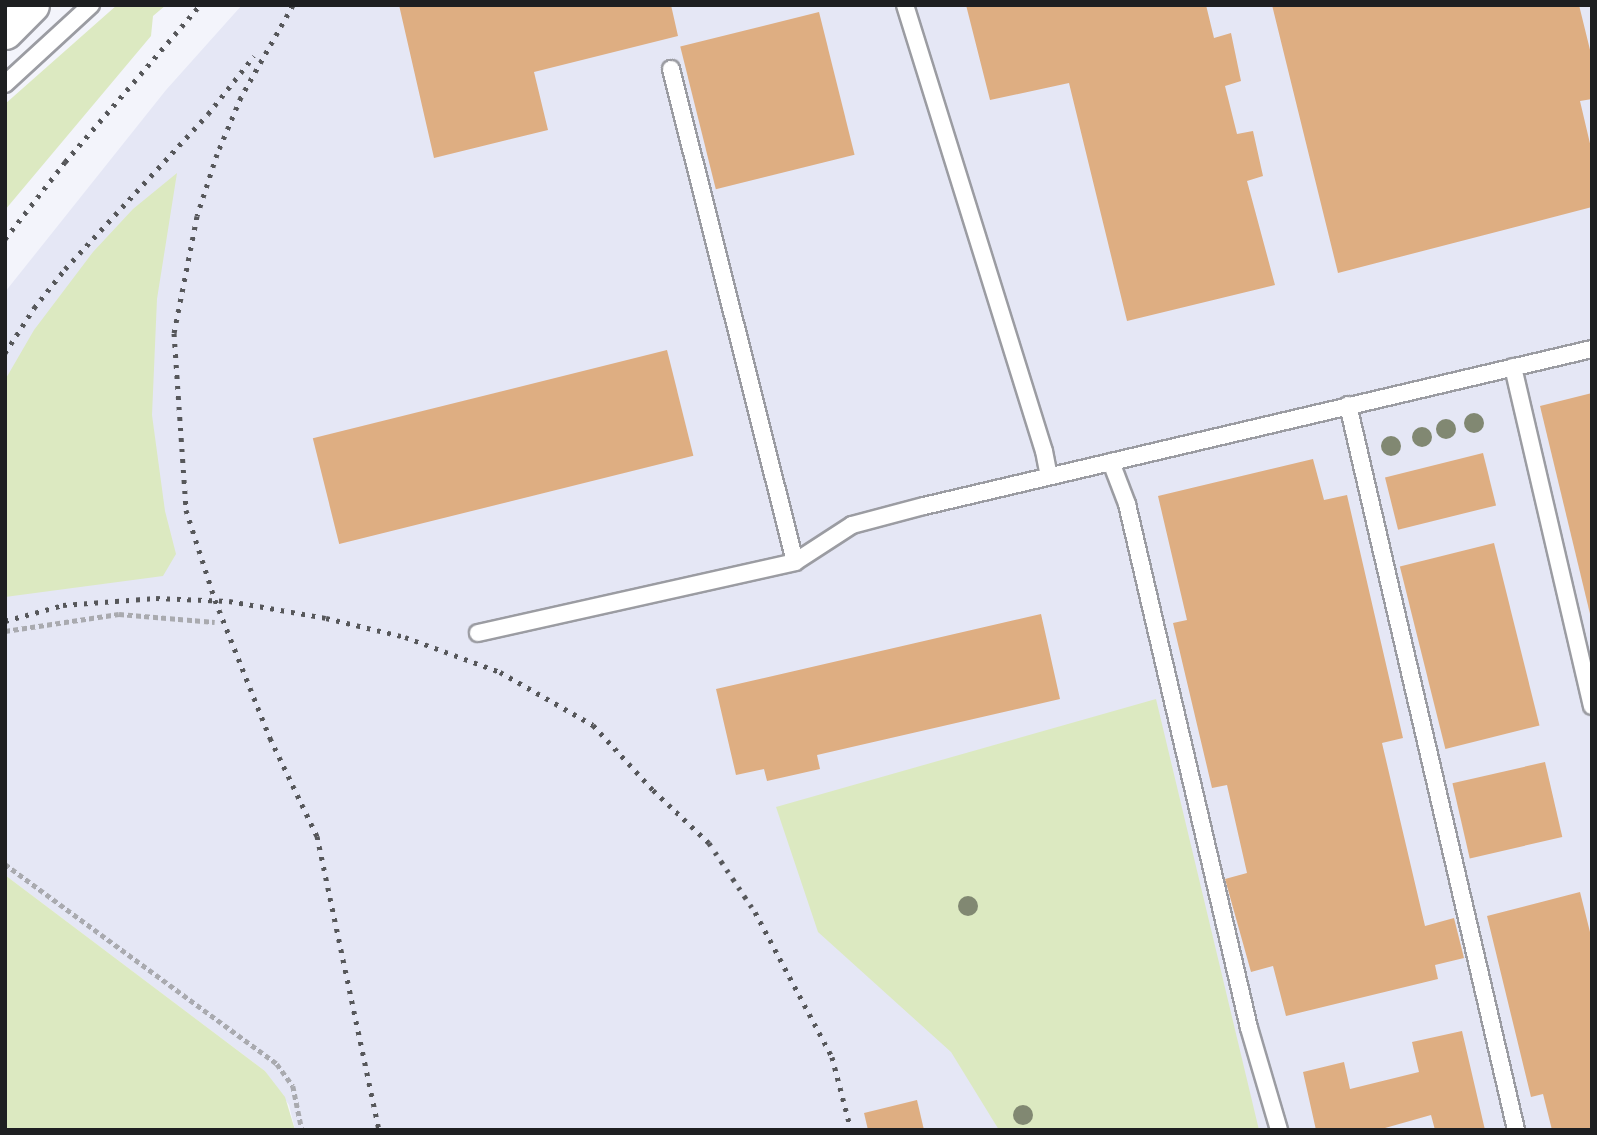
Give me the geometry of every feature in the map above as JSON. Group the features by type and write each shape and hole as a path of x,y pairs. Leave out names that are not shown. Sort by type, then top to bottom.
{"street":[{"path":"5,32 32,5"}],"lane":[{"path":"5,84 91,5"},
{"path":"905,5 1044,450 1049,476"},
{"path":"671,69 795,562"},
{"path":"478,633 795,562 852,525 1111,461 1592,349"},
{"path":"1513,368 1592,706"},
{"path":"1348,405 1516,1130"},
{"path":"1111,461 1127,504 1249,1028 1279,1130"}],"path":[{"path":"5,631 118,614 215,622"},
{"path":"5,864 277,1064 293,1086 302,1130"}],"shaded area":[{"path":"242,5 1592,5 1592,1130 295,1130 289,1105 265,1071 5,875 5,292 166,90"}],"green space":[{"path":"117,5 166,5 153,16 151,36 5,210 5,104"},
{"path":"177,173 157,299 152,415 165,511 176,554 163,576 5,597 5,380 34,330 93,252 133,209"},
{"path":"1156,699 1259,1130 999,1130 951,1052 818,932 776,807"},
{"path":"5,875 265,1071 285,1097 295,1130 5,1130"}],"building":[{"path":"399,5 671,5 678,36 534,72 548,130 434,158"},
{"path":"966,5 1206,5 1214,38 1231,33 1241,81 1225,86 1237,134 1253,131 1263,176 1247,181 1275,285 1127,321 1069,83 990,100"},
{"path":"1272,5 1579,5 1592,58 1592,99 1580,101 1592,152 1592,207 1338,273"},
{"path":"819,12 855,155 716,189 680,47"},
{"path":"667,350 693,456 339,544 313,438"},
{"path":"1592,393 1592,618 1591,618 1540,406"},
{"path":"1483,453 1496,505 1398,530 1385,477"},
{"path":"1313,459 1324,500 1347,495 1403,738 1382,743 1425,926 1454,918 1464,958 1435,965 1438,979 1286,1016 1273,966 1251,972 1225,879 1247,873 1227,785 1212,788 1173,623 1187,620 1158,496"},
{"path":"1494,543 1539,725 1445,749 1400,566"},
{"path":"1041,614 1060,699 817,755 820,769 767,781 764,769 736,775 716,689"},
{"path":"1545,762 1562,837 1470,858 1452,783"},
{"path":"1580,892 1592,940 1592,1130 1552,1130 1543,1094 1531,1097 1487,916"},
{"path":"1462,1031 1485,1130 1435,1130 1431,1115 1378,1130 1316,1130 1303,1072 1344,1062 1350,1089 1419,1072 1412,1042"},
{"path":"917,1100 924,1130 868,1130 864,1113"}],"railway":[{"path":"5,239 65,162 200,5"},
{"path":"293,5 241,97 217,154 197,216 174,333 186,510 215,600 270,738 317,836 379,1130"},
{"path":"5,353 34,308 65,269 208,114 254,56"},
{"path":"5,621 63,605 156,598 229,601 326,618 405,637 500,672 593,725 653,790 709,843 755,912 832,1057 851,1130"}]}
